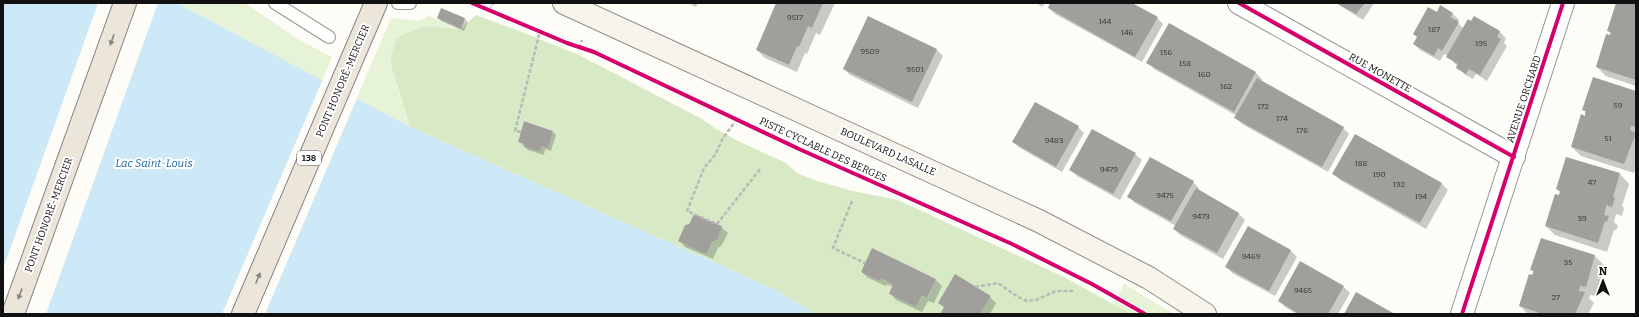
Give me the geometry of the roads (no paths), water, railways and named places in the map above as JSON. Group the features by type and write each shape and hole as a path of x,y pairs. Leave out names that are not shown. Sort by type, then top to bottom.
{"highway":[{"name":"PONT HONORÉ-MERCIER","path":"13,314 125,3"},
{"name":"PONT HONORÉ-MERCIER","path":"243,314 376,3"}],"main road":[{"name":"BOULEVARD LASALLE","path":"564,3 1067,234 1149,278 1205,314"}],"street":[{"name":"RUE MONETTE","path":"1239,3 1514,157"},
{"name":"AVENUE ORCHARD","path":"1462,314 1563,3"}],"lane":[{"path":"275,3 329,36"},
{"path":"398,3 410,3"}],"water":[{"name":"Lac Saint-Louis","path":"3,3 177,3 410,127 776,290 815,314 3,314"}]}
